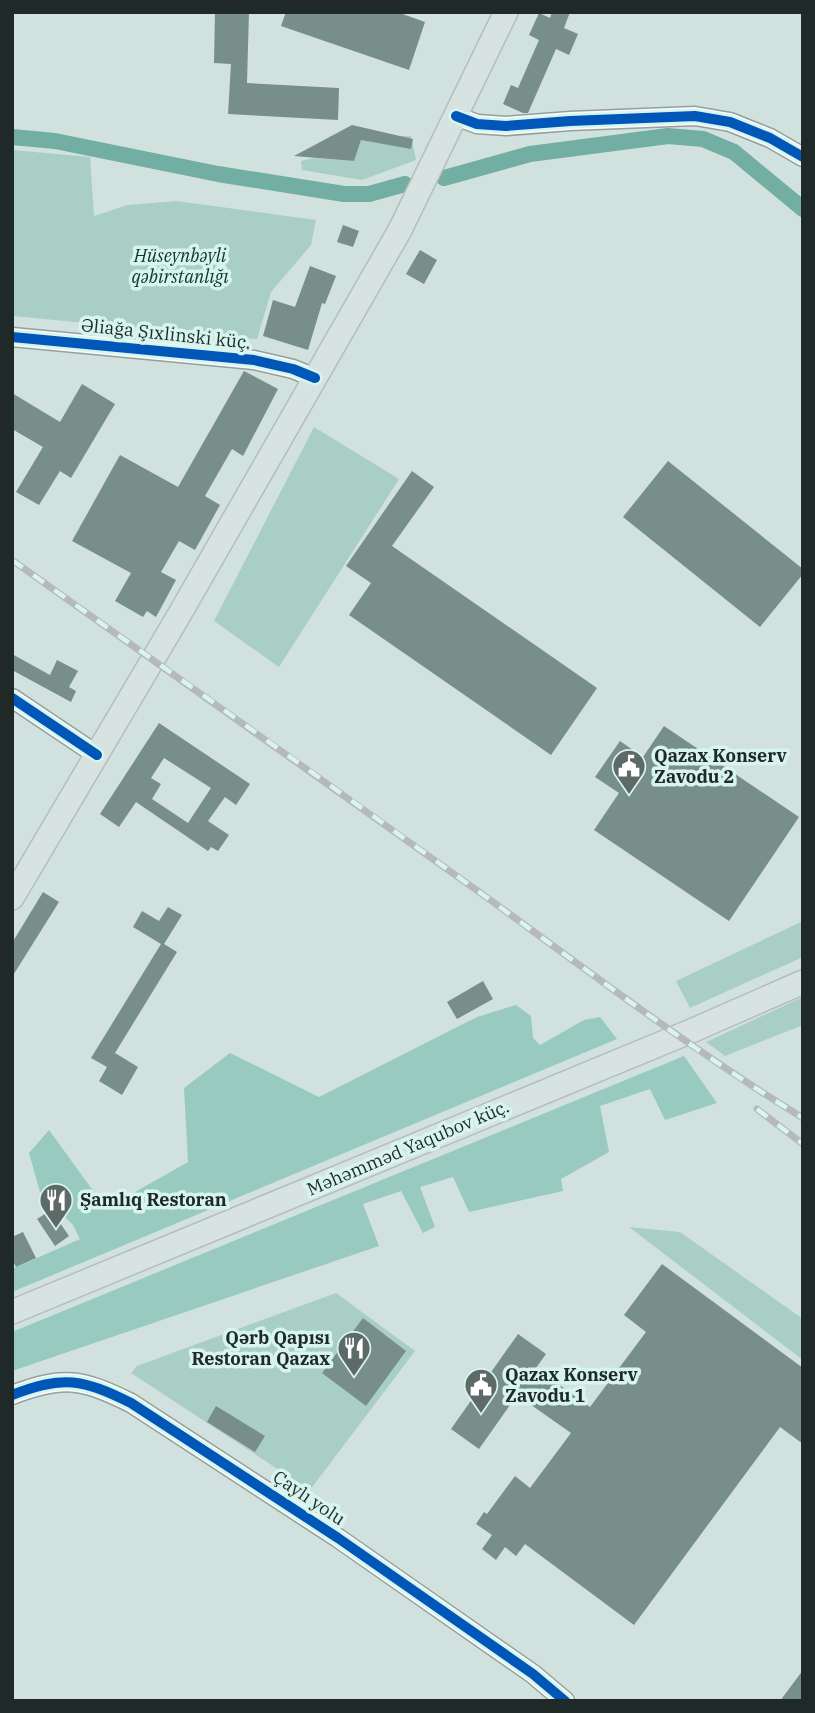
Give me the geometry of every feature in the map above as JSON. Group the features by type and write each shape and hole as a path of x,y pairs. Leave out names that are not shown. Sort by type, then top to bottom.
{"main road":[{"path":"12,898 400,230 506,12"},
{"name":"Məhəmməd Yaqubov küç.","path":"12,1312 689,1032 803,982"}],"street":[{"path":"456,116 477,124 506,126 695,116 730,122 770,138 803,158"},
{"name":"Əliağa Şıxlinski küç.","path":"12,337 254,359 315,378"},
{"path":"12,698 97,755"},
{"name":"Çaylı yolu","path":"12,1395 39,1385 62,1381 98,1388 131,1403 338,1538 533,1674 565,1701"}],"green space":[{"path":"402,136 411,136 416,160 362,180 302,170 301,161 314,158 354,161 361,140 399,146"},
{"name":"Hüseynbəyli qəbirstanlığı","path":"12,150 90,157 94,216 128,205 176,201 316,220 311,245 271,292 257,339 12,316"},
{"path":"314,427 399,479 279,667 214,621"},
{"path":"803,921 803,957 690,1008 676,981"},
{"path":"803,997 803,1025 725,1056 706,1042"},
{"path":"516,1005 531,1016 533,1038 540,1045 584,1020 600,1017 617,1039 12,1292 12,1269 80,1239 73,1225 40,1192 29,1153 49,1130 107,1208 188,1162 184,1088 230,1053 319,1097 477,1017"},
{"path":"684,1056 717,1103 665,1120 650,1089 600,1106 609,1152 561,1179 563,1191 469,1212 453,1177 420,1187 435,1227 423,1233 401,1191 363,1204 379,1246 12,1371 12,1332"},
{"path":"629,1227 680,1232 803,1319 803,1360"},
{"path":"336,1293 415,1351 310,1490 131,1373 137,1366"}],"building":[{"path":"215,12 249,12 247,83 339,88 338,120 228,114 231,64 214,63"},
{"path":"286,12 397,12 425,22 409,70 281,26"},
{"path":"552,12 570,12 564,28 578,34 569,55 556,49 528,113 523,113 503,104 511,85 518,88 539,40 529,35 539,13 550,18"},
{"path":"352,125 413,139 411,149 361,140 354,161 294,156"},
{"path":"343,225 359,231 353,247 337,242"},
{"path":"420,250 437,260 424,284 406,274"},
{"path":"310,266 336,276 325,304 322,303 308,350 263,336 273,300 295,307"},
{"path":"244,371 278,389 243,456 232,449 205,496 220,505 195,550 179,541 161,572 176,580 156,617 147,611 143,617 115,601 131,573 72,541 120,455 178,487"},
{"path":"82,384 115,404 71,478 60,471 39,505 16,492 43,447 12,429 12,393 60,422"},
{"path":"668,461 803,569 803,574 760,627 623,517"},
{"path":"412,471 434,487 392,546 597,688 551,755 349,615 371,583 346,566"},
{"path":"12,654 50,675 57,660 78,671 69,687 76,691 71,702 12,670"},
{"path":"159,723 250,784 236,805 225,797 208,821 229,835 218,851 211,847 208,851 136,802 119,827 100,814","holes":["164,758 211,788 188,823 152,799 161,784 151,778"]},
{"path":"664,726 799,817 729,921 594,830 619,793 595,777 620,741 643,757"},
{"path":"43,892 59,902 12,977 12,943"},
{"path":"168,907 182,915 164,944 177,952 115,1053 138,1067 122,1095 99,1081 107,1067 91,1058 161,944 133,927 142,911 159,921"},
{"path":"483,981 493,999 457,1019 447,1002"},
{"path":"51,1210 69,1236 55,1246 37,1219"},
{"path":"23,1232 36,1258 16,1267 12,1259 12,1237"},
{"path":"662,1264 803,1368 803,1444 780,1427 634,1625 525,1544 516,1556 505,1547 496,1560 482,1549 492,1535 476,1524 484,1512 487,1514 515,1476 530,1488 571,1433 517,1395 479,1449 451,1429 518,1334 546,1354 536,1368 590,1407 646,1332 624,1315"},
{"path":"363,1318 406,1351 366,1406 322,1373"},
{"path":"216,1406 265,1436 255,1452 207,1422"},
{"path":"803,1670 803,1701 780,1701"}],"waterway":[{"path":"444,178 530,154 668,136 703,139 734,152 803,209"},
{"path":"12,137 55,141 218,174 344,194 369,194 405,184"}],"railway":[{"path":"12,560 680,1037 803,1118"},
{"path":"757,1109 803,1144"}],"cycle path":[{"path":"456,116 477,124 506,126 695,116 730,122 770,138 803,157"},
{"path":"12,337 254,360 293,369 315,378"},
{"path":"12,698 97,755"},
{"path":"12,1395 46,1384 73,1382 99,1389 131,1403 338,1538 533,1674 565,1701"}],"place":[{"name":"Qazax Konserv Zavodu 2","path":"629,796"},
{"name":"Şamlıq Restoran","path":"56,1230"},
{"name":"Qərb Qapısı Restoran Qazax","path":"354,1378"},
{"name":"Qazax Konserv Zavodu 1","path":"481,1415"}]}
